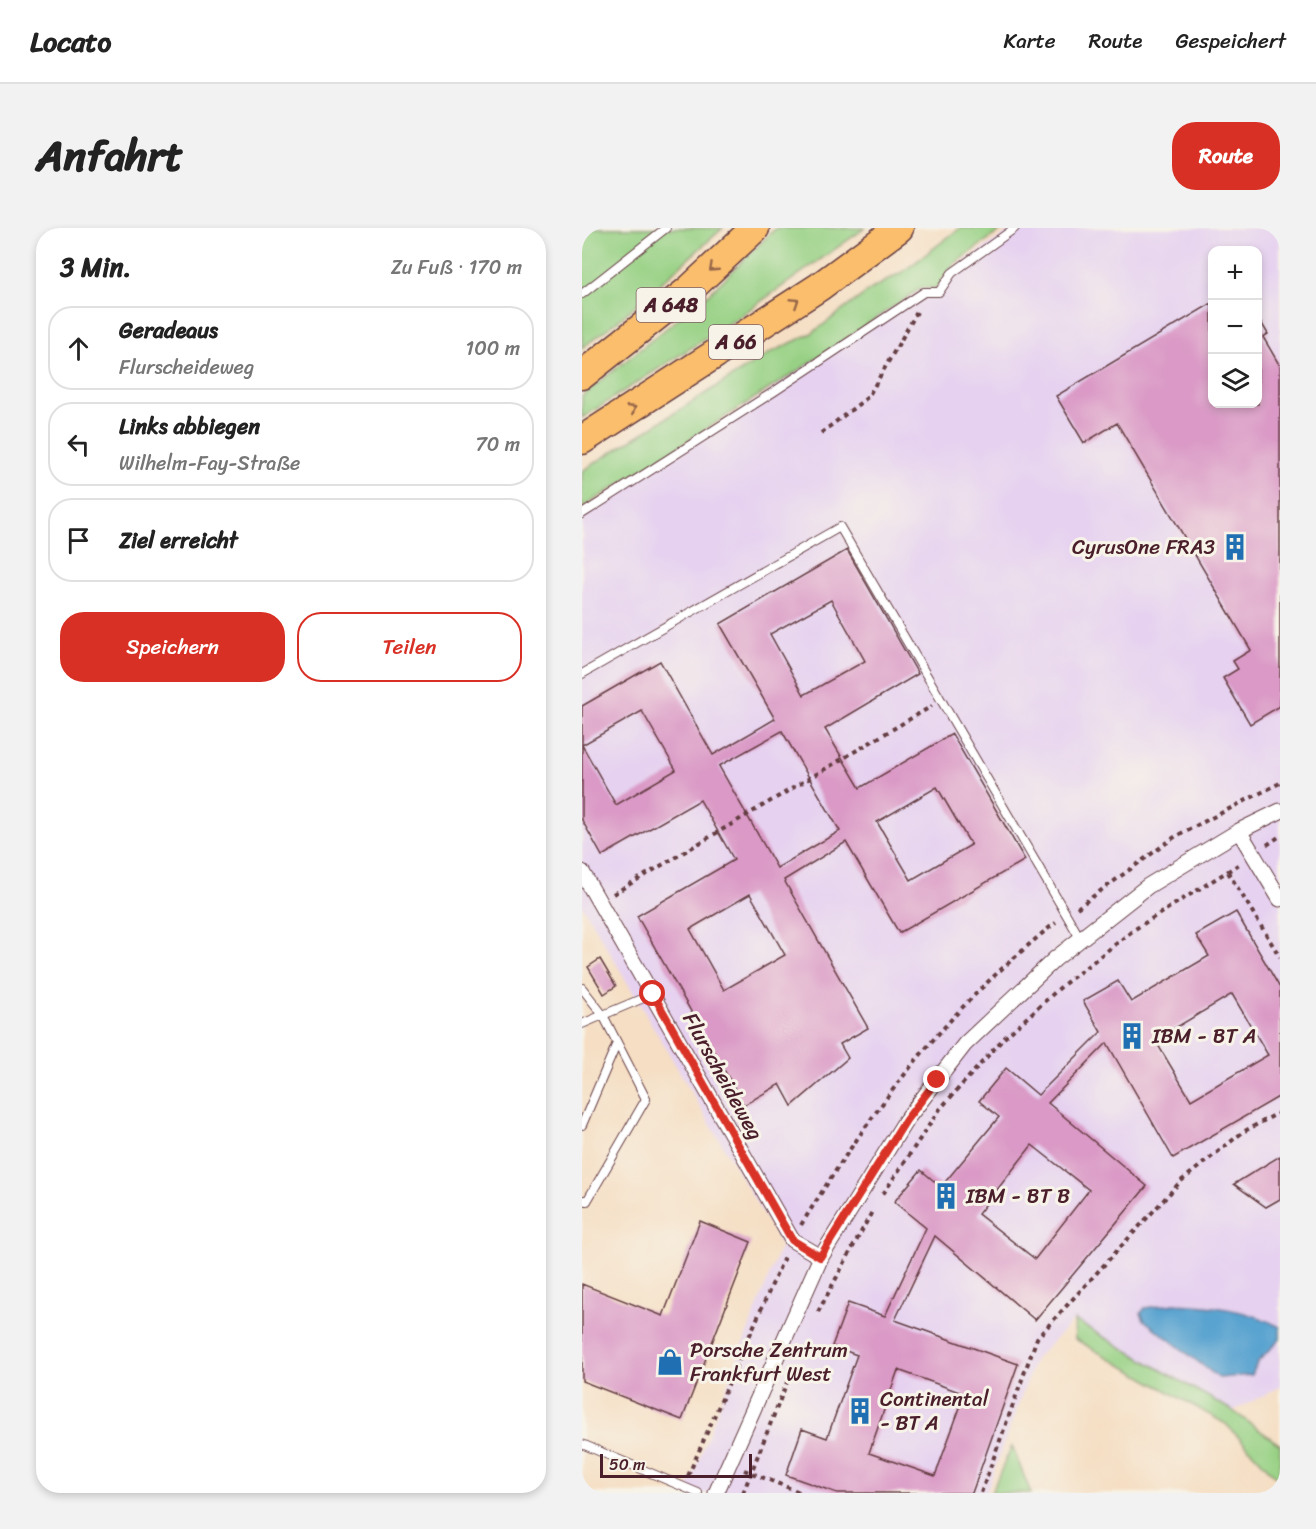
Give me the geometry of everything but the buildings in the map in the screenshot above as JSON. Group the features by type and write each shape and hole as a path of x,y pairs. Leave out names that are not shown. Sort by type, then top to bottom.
{"highway":[{"name":"A 648","path":"582,375 689,290 755,228"},
{"name":"A 66","path":"582,440 667,387 898,232"}],"street":[{"path":"716,1493 820,1257 906,1120 965,1044 1080,938 1148,886 1239,831 1280,811"},
{"path":"1239,831 1280,899"},
{"name":"Flurscheideweg","path":"582,872 792,1240 820,1257"}],"lane":[{"path":"582,294 666,228"},
{"path":"582,514 775,391 924,292 939,292 952,273 1015,228"},
{"path":"582,674 840,527 1053,897 1080,938"},
{"path":"582,988 603,1015 646,1099 587,1201 582,1200"},
{"path":"582,1024 653,994"},
{"path":"582,1125 617,1043"},
{"path":"582,1444 698,1493"}],"path":[{"path":"821,433 868,397 914,319 924,292"},
{"path":"599,902 918,714"},
{"path":"880,1198 940,1109 1003,1039 1063,985 1135,929 1228,872 1280,836"},
{"path":"1228,872 1280,957"},
{"path":"981,1493 1037,1338 1181,1181 1243,1132 1280,1112"},
{"path":"816,1316 874,1207"},
{"path":"743,1493 789,1377"},
{"path":"752,1474 802,1493"}],"shaded area":[{"path":"1014,228 1280,228 1280,1387 1233,1411 1074,1320 1035,1359 986,1493 686,1493 781,1245 582,905 582,517 921,290 938,290 951,270"}],"green space":[{"path":"582,228 723,228 620,319 582,348"},
{"path":"776,228 865,228 736,319 582,418 582,396 710,293"},
{"path":"960,228 1004,228 954,264 937,288 921,288 799,370 582,508 582,471 770,353 812,333 870,290 904,271"},
{"path":"1074,1320 1233,1411 1280,1445 1280,1481 1226,1424 1075,1339"},
{"path":"1012,1446 1031,1493 991,1493"}],"water":[{"path":"1174,1304 1215,1307 1255,1316 1280,1327 1280,1339 1257,1363 1252,1375 1219,1378 1144,1320 1141,1313 1145,1308"}],"place":[{"name":"CyrusOne FRA3","path":"1235,547"},
{"name":"IBM - BT A","path":"1132,1036"},
{"name":"IBM - BT B","path":"946,1196"},
{"name":"Porsche Zentrum Frankfurt West","path":"670,1362"},
{"name":"Continental - BT A","path":"860,1411"}],"route":[{"path":"653,994 792,1240 820,1257 906,1120 937,1080"}]}
